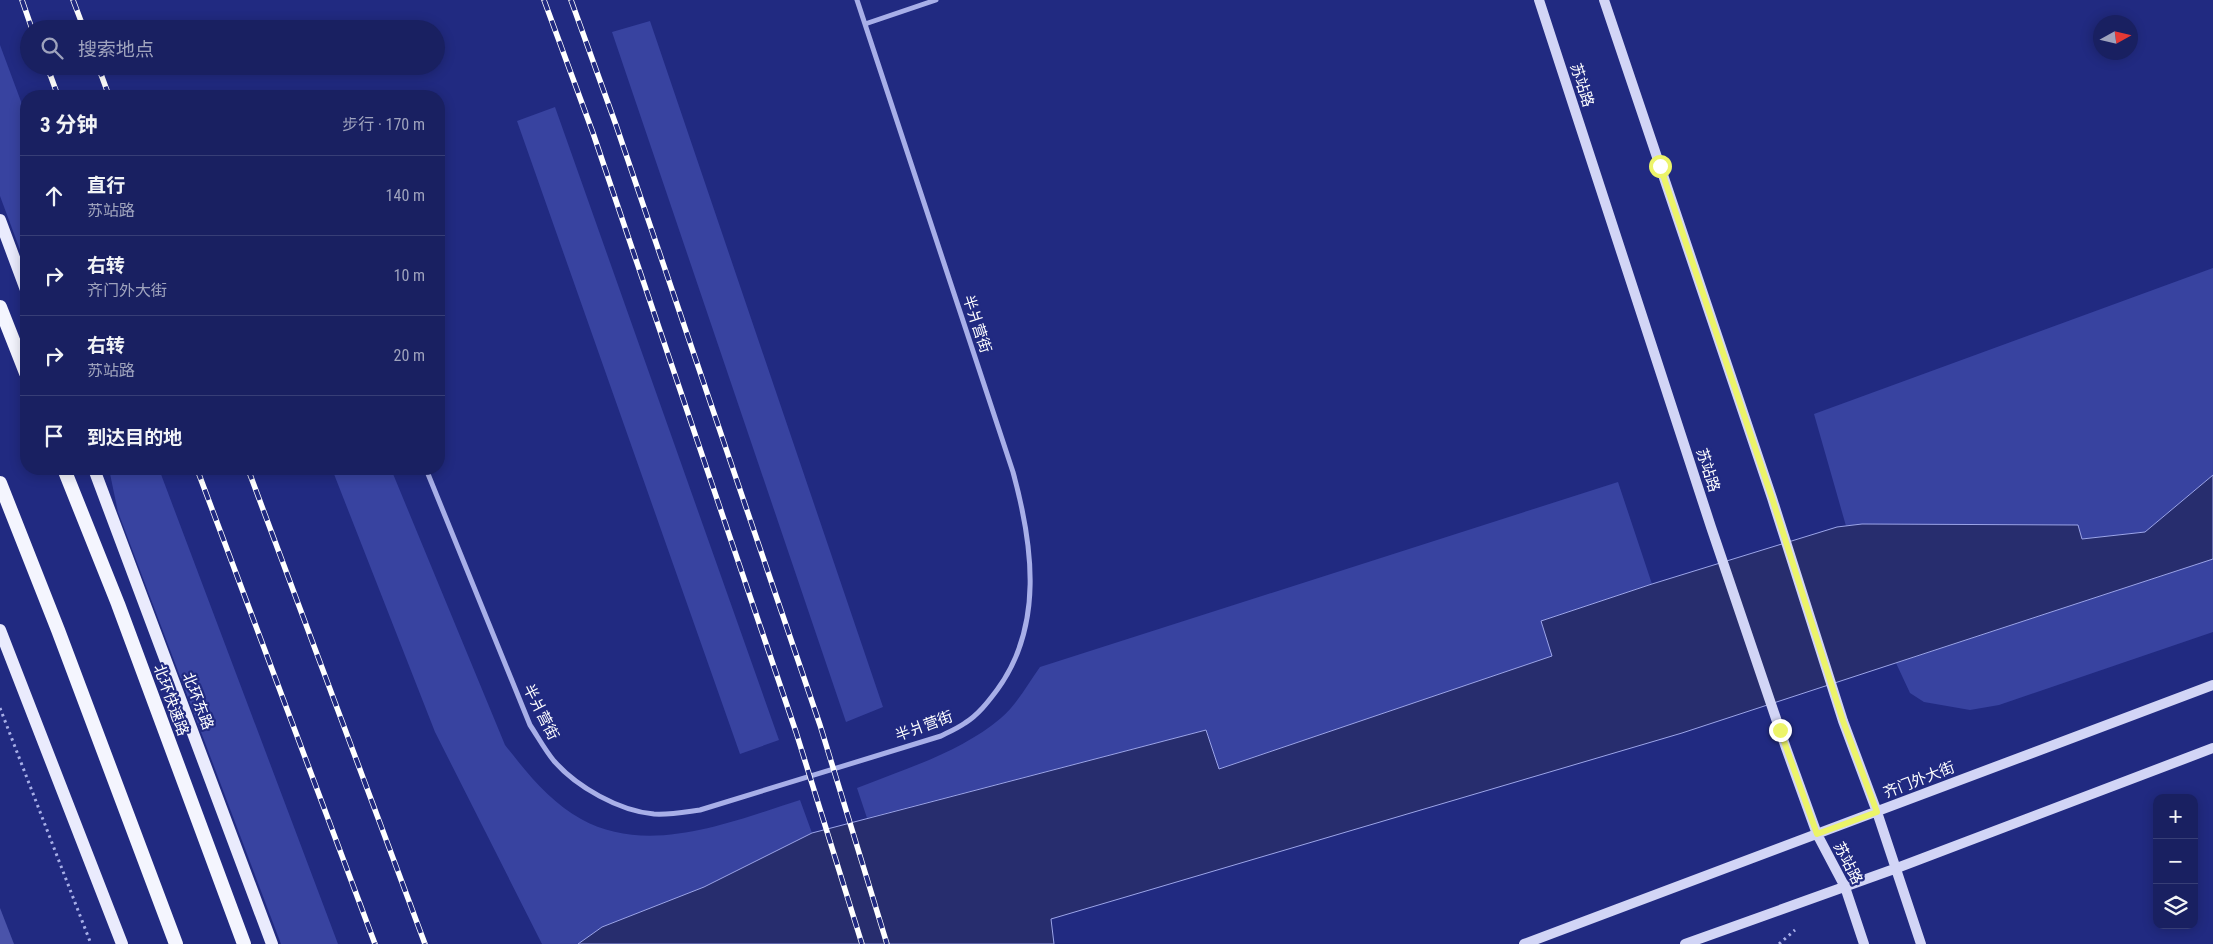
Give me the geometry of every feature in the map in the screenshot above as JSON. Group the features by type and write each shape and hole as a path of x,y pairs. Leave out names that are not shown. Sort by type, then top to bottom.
{"highway":[{"path":"0,307 20,358"},
{"name":"北环快速路","path":"66,475 121,613 244,944"},
{"path":"0,483 58,630 176,944"}],"main road":[{"name":"苏站路","path":"1539,0 1711,527 1786,748 1817,834 1845,887 1864,944"},
{"path":"1604,0 1772,498 1843,721 1897,868 1921,944"},
{"path":"0,220 20,274"},
{"name":"北环东路","path":"96,475 272,944"},
{"path":"0,630 122,944"},
{"name":"齐门外大街","path":"1524,944 2213,685"},
{"path":"1685,944 1897,868 2213,748"}],"street":[{"name":"半爿营街","path":"428,475 530,725 554,761 568,774 584,786 635,811 671,814 700,810 729,802 942,736 966,723 986,704 1004,681 1016,660 1027,621 1031,596 1028,549 1022,503 857,0"},
{"path":"864,24 936,0"}],"path":[{"path":"0,708 91,944"}],"shaded area":[{"path":"650,21 883,707 846,722 612,32"},
{"path":"0,45 20,99 20,250 0,196"},
{"path":"555,107 779,740 740,754 517,121"},
{"path":"2213,268 2213,475 2145,532 2082,539 2078,525 1862,524 1846,526 1814,414"},
{"path":"110,475 161,475 338,944 281,944 118,512"},
{"path":"334,475 393,475 505,745 531,776 559,804 581,819 607,830 634,835 663,835 691,832 719,825 800,800 812,833 704,887 602,927 578,944 542,944 435,732"},
{"path":"2213,475 2213,559 1682,733 1051,919 1054,944 578,944 602,927 704,887 812,833 1206,730 1219,769 1552,656 1541,621 1652,584 1837,527 1862,524 2078,525 2082,539 2145,532"},
{"path":"1618,482 1652,584 1541,621 1553,656 1218,769 1206,730 867,818 857,788 932,759 985,730 1012,707 1040,667"},
{"path":"2213,559 2213,632 1999,705 1970,710 1924,702 1910,693 1896,663"}],"building":[{"path":"0,908 14,944 0,944"}],"railway":[{"path":"22,0 29,20"},
{"path":"73,0 81,20"},
{"path":"544,0 593,133 796,732 862,944"},
{"path":"571,0 616,125 820,725 887,944"},
{"path":"50,75 56,90"},
{"path":"101,75 107,90"},
{"path":"199,475 375,944"},
{"path":"250,475 425,944"}],"route":[{"path":"1660,166 1772,498 1843,721 1877,812 1817,834 1780,730"}]}
